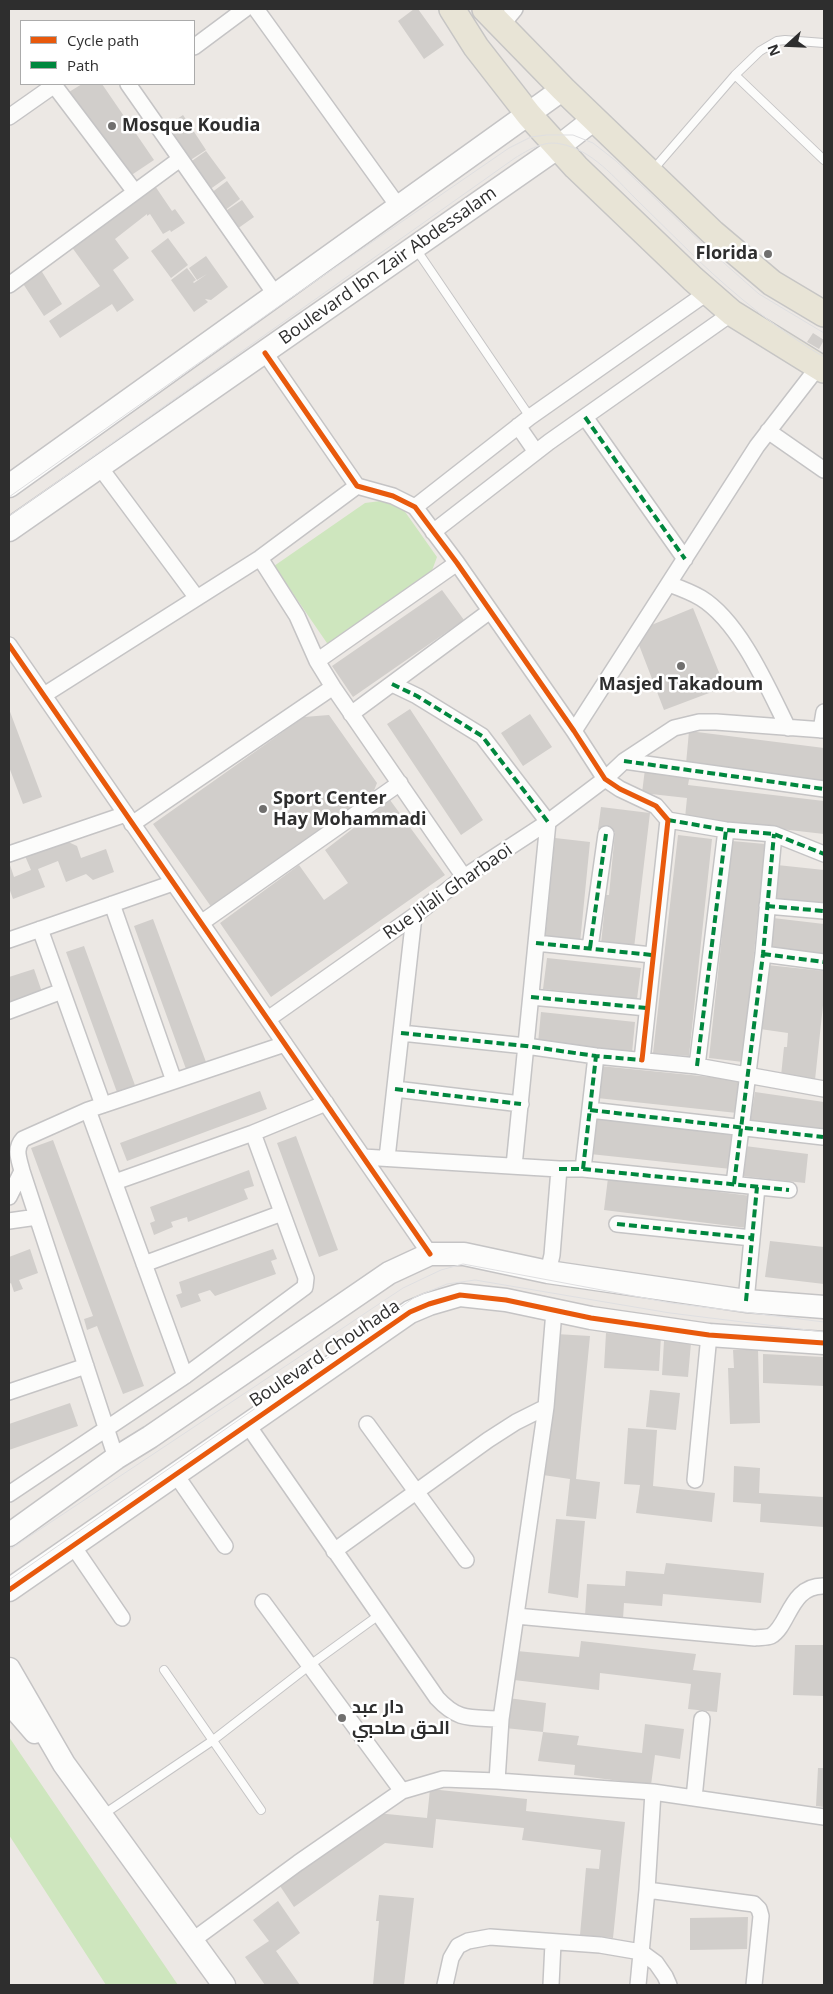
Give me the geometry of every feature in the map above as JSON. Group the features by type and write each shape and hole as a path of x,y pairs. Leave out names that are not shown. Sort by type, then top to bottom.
{"main road":[{"path":"452,9 476,47 557,148 732,314 821,369"},
{"path":"500,15 562,89 713,233 772,283 824,314"}],"street":[{"path":"195,46 245,9"},
{"path":"256,9 398,206"},
{"path":"9,118 54,85"},
{"path":"56,85 135,192"},
{"path":"135,86 180,159 275,294"},
{"path":"9,486 562,89"},
{"name":"Boulevard Ibn Zair Abdessalam","path":"9,530 557,148 594,119"},
{"path":"9,285 180,159"},
{"path":"415,507 530,417 708,292"},
{"path":"433,532 585,416 732,314"},
{"path":"265,353 357,486 393,496 415,507 457,563 574,731 605,779 620,789 656,806 668,820 726,830 774,834 824,854"},
{"path":"574,731 768,431 821,369"},
{"path":"585,416 685,559"},
{"path":"518,426 536,452"},
{"path":"768,431 824,470"},
{"path":"99,466 197,598"},
{"path":"44,696 260,558 357,486"},
{"path":"260,558 297,616 317,661 333,687 464,877"},
{"path":"317,661 457,563"},
{"path":"669,584 701,598 730,623 758,669 788,728"},
{"path":"351,714 490,611"},
{"path":"10,649 430,1254"},
{"path":"392,684 417,696 482,736 548,822 514,1166"},
{"path":"9,854 129,819 333,687"},
{"path":"823,730 824,712"},
{"name":"Rue Jilali Gharbaoi","path":"268,1019 414,916 464,877 548,822 605,779 624,761 674,728 698,722 823,730"},
{"path":"624,761 824,789"},
{"path":"201,923 400,783"},
{"path":"642,1060 668,820"},
{"path":"697,1066 726,830"},
{"path":"590,948 606,834"},
{"path":"734,1184 763,954 774,834"},
{"path":"9,940 173,883"},
{"path":"112,904 174,1081"},
{"path":"767,906 824,911"},
{"path":"388,1158 414,916"},
{"path":"40,929 103,1105"},
{"path":"536,943 652,955"},
{"path":"763,954 824,962"},
{"path":"9,1011 62,991"},
{"path":"531,997 647,1008"},
{"path":"401,1033 697,1066 824,1089"},
{"path":"116,1458 22,1171 17,1149 23,1139 88,1110 285,1044"},
{"path":"584,1169 596,1056"},
{"path":"395,1089 521,1104"},
{"path":"115,1182 253,1132 326,1103"},
{"path":"88,1110 185,1376"},
{"path":"590,1110 823,1137"},
{"path":"9,1494 185,1376 305,1287 306,1278 253,1132"},
{"path":"363,1157 584,1169 788,1190"},
{"path":"548,1272 552,1255 559,1169"},
{"path":"9,1197 22,1171"},
{"path":"746,1301 757,1187"},
{"path":"144,1264 282,1213"},
{"path":"9,1221 37,1217"},
{"path":"616,1224 752,1238"},
{"name":"Boulevard Chouhada","path":"9,1535 116,1458 150,1437 389,1273 430,1254 464,1254 548,1272 746,1301 824,1307"},
{"name":"Boulevard Chouhada","path":"9,1590 410,1312 429,1304 460,1296 506,1300 554,1311 709,1335 824,1343"},
{"path":"497,1781 501,1719 546,1407 554,1311"},
{"path":"695,1480 709,1335"},
{"path":"9,1392 86,1366"},
{"path":"334,1551 488,1440 516,1422 546,1407"},
{"path":"247,1424 437,1698 449,1711 461,1716 501,1719"},
{"path":"367,1424 466,1560"},
{"path":"176,1475 225,1546"},
{"path":"73,1546 122,1618"},
{"path":"516,1616 755,1638 769,1637 778,1629 790,1608 800,1596 811,1588 824,1586"},
{"path":"263,1602 402,1791"},
{"path":"9,1669 64,1764 224,1985"},
{"path":"10,1705 64,1764"},
{"path":"694,1798 702,1718"},
{"path":"193,1940 298,1863 402,1791 443,1779 653,1792 824,1817"},
{"path":"638,1985 647,1890 653,1792"},
{"path":"647,1890 754,1904 759,1909 760,1916 754,1985"},
{"path":"445,1985 452,1958 458,1946 468,1941 490,1937 600,1946 641,1952 666,1976 669,1985"},
{"path":"551,1985 554,1943"}],"lane":[{"path":"650,173 735,75 760,50 777,41 796,39 824,43"},
{"path":"735,75 824,160"},
{"path":"415,247 530,417"},
{"path":"101,1817 212,1741 379,1615"},
{"path":"164,1670 261,1810"}],"green space":[{"path":"396,499 437,557 430,576 329,646 274,566 365,503"},
{"path":"9,1737 178,1985 106,1985 9,1835"}],"building":[{"path":"414,9 418,9 444,45 424,59 398,21"},
{"name":"Mosque Koudia","path":"80,85 103,85 154,160 127,178 69,92"},
{"path":"183,115 206,150 189,161 165,127"},
{"path":"206,151 226,178 209,190 189,163"},
{"path":"227,181 240,199 224,211 211,193"},
{"path":"153,183 172,211 175,209 185,223 171,232 170,230 163,234 150,214 147,216 147,214 115,239 129,258 113,270 134,300 117,312 112,304 60,338 49,321 100,286 71,246"},
{"path":"242,200 254,217 237,229 224,212"},
{"path":"168,238 188,265 171,278 151,251"},
{"path":"206,256 228,287 211,300 205,299 208,302 194,312 171,280 187,268 196,280 194,283 207,274 197,280 189,268"},
{"path":"39,267 62,304 44,316 20,279"},
{"path":"813,333 824,340 819,349 807,342"},
{"path":"442,590 464,620 353,697 332,666"},
{"name":"Masjed Takadoum","path":"693,608 725,687 664,710 639,645 649,626"},
{"path":"9,709 42,797 23,804 9,767"},
{"path":"410,709 483,820 461,835 387,724"},
{"path":"530,714 552,747 523,766 501,733"},
{"name":"Sport Center Hay Mohammadi","path":"329,715 377,783 373,793 212,908 153,824 304,717"},
{"path":"689,731 824,748 824,781 686,764"},
{"path":"645,769 690,774 688,785 824,801 824,834 685,818 687,798 642,793"},
{"path":"390,800 445,875 271,997 220,923 299,865 324,900 348,883 325,850"},
{"path":"601,807 650,813 634,948 601,944 606,895 609,895 615,832 598,829"},
{"path":"678,835 712,839 689,1056 653,1053"},
{"path":"555,838 590,842 580,943 545,939"},
{"path":"64,840 77,846 81,858 106,849 114,872 93,880 86,874 66,882 58,861 38,869 45,887 13,899 9,888 9,862 14,877 31,870 25,856"},
{"path":"732,841 765,844 743,1062 709,1058"},
{"path":"777,865 824,870 824,905 774,900"},
{"path":"773,918 824,924 824,956 769,950"},
{"path":"153,919 206,1062 186,1069 134,926"},
{"path":"84,946 136,1088 118,1095 66,952"},
{"path":"547,958 641,968 637,999 543,989"},
{"path":"767,965 824,971 824,996 815,1080 781,1076 784,1047 787,1047 788,1033 760,1029"},
{"path":"34,969 42,992 9,1004 9,977"},
{"path":"541,1012 635,1022 632,1053 538,1043"},
{"path":"600,1066 741,1080 737,1113 597,1098"},
{"path":"260,1091 267,1109 127,1161 120,1143"},
{"path":"755,1092 824,1102 824,1132 750,1123"},
{"path":"595,1117 734,1134 731,1169 590,1154"},
{"path":"296,1136 338,1250 319,1257 277,1143"},
{"path":"53,1140 144,1386 123,1394 97,1326 87,1330 84,1319 93,1316 31,1148"},
{"path":"745,1146 808,1154 805,1183 742,1176"},
{"path":"249,1170 254,1186 244,1189 248,1199 188,1222 187,1217 171,1222 173,1227 154,1235 150,1223 155,1221 150,1207"},
{"path":"608,1178 751,1196 747,1228 604,1210"},
{"path":"770,1241 824,1247 824,1284 765,1277"},
{"path":"30,1249 38,1273 19,1280 23,1289 14,1292 11,1283 9,1284 9,1257"},
{"path":"273,1249 277,1259 271,1261 276,1274 215,1296 210,1290 198,1294 201,1301 181,1308 176,1295 182,1293 179,1282"},
{"path":"606,1333 661,1336 659,1371 604,1368"},
{"path":"556,1334 590,1336 576,1479 600,1482 596,1519 566,1516 570,1479 543,1475"},
{"path":"664,1341 691,1343 688,1377 662,1375"},
{"path":"758,1349 760,1423 730,1424 728,1368 734,1368 733,1350"},
{"path":"763,1354 824,1357 824,1386 763,1383"},
{"path":"650,1390 680,1393 676,1430 646,1427"},
{"path":"70,1403 78,1426 9,1450 9,1424"},
{"path":"628,1428 657,1430 653,1486 715,1493 712,1522 636,1513 640,1485 624,1484"},
{"path":"734,1466 760,1468 759,1493 824,1497 824,1527 760,1522 761,1504 733,1502"},
{"path":"556,1519 585,1521 578,1598 548,1593"},
{"path":"666,1563 764,1573 761,1603 663,1594 662,1606 624,1603 623,1619 585,1616 587,1584 625,1586 626,1571 664,1574"},
{"path":"581,1641 696,1654 693,1670 721,1673 717,1712 688,1709 691,1684 600,1673 599,1690 514,1680 517,1651 579,1657"},
{"path":"795,1645 824,1645 824,1696 793,1695"},
{"path":"508,1698 546,1703 543,1732 505,1728"},
{"path":"645,1724 684,1729 680,1759 655,1755 651,1785 574,1775 575,1765 538,1761 543,1732 579,1736 577,1745 642,1753"},
{"path":"818,1768 824,1768 824,1807 816,1806"},
{"path":"430,1789 527,1799 526,1811 625,1822 613,1938 580,1935 586,1868 599,1869 601,1850 522,1840 524,1828 436,1819 433,1848 385,1843 294,1907 278,1883 377,1813 427,1818"},
{"path":"379,1895 414,1898 404,1985 373,1985 379,1921 376,1921"},
{"path":"278,1901 300,1933 276,1951 300,1985 265,1985 245,1957 269,1941 253,1920"},
{"path":"748,1917 747,1949 690,1950 690,1918"}],"tram line":[{"path":"9,497 285,302 509,148 531,137 573,135 593,143 616,161 707,248 759,294 824,333"},
{"path":"9,516 515,158 536,146 548,143 572,147 593,159 728,287 774,324 824,357"},
{"path":"9,1550 403,1288 441,1270 463,1264 671,1303 824,1322"},
{"path":"9,1580 415,1297 447,1284 475,1280 670,1313 824,1332"}],"marked path":[{"path":"585,417 685,559"},
{"path":"392,684 417,696 482,736 548,822"},
{"path":"624,761 824,789"},
{"path":"668,820 726,830 774,834 824,854"},
{"path":"697,1066 726,830"},
{"path":"590,948 606,834"},
{"path":"734,1184 763,954 774,834"},
{"path":"767,906 824,911"},
{"path":"536,943 652,955"},
{"path":"763,954 824,962"},
{"path":"531,997 647,1008"},
{"path":"401,1033 642,1060"},
{"path":"583,1169 596,1056"},
{"path":"395,1089 521,1104"},
{"path":"590,1110 823,1137"},
{"path":"559,1169 583,1169 789,1190"},
{"path":"746,1301 757,1187"},
{"path":"617,1224 752,1238"}],"cycle path":[{"path":"265,353 357,486 393,496 415,507 457,563 574,731 605,779 620,789 656,806 668,820 642,1060"},
{"path":"9,645 430,1254"},
{"path":"9,1590 410,1312 429,1304 460,1295 506,1300 591,1318 709,1335 824,1343"}],"place":[{"name":"Mosque Koudia","path":"112,126"},
{"name":"Florida","path":"768,254"},
{"name":"Masjed Takadoum","path":"681,666"},
{"name":"Sport Center Hay Mohammadi","path":"263,809"},
{"name":"دار عبد الحق صاحبي","path":"342,1718"}]}
